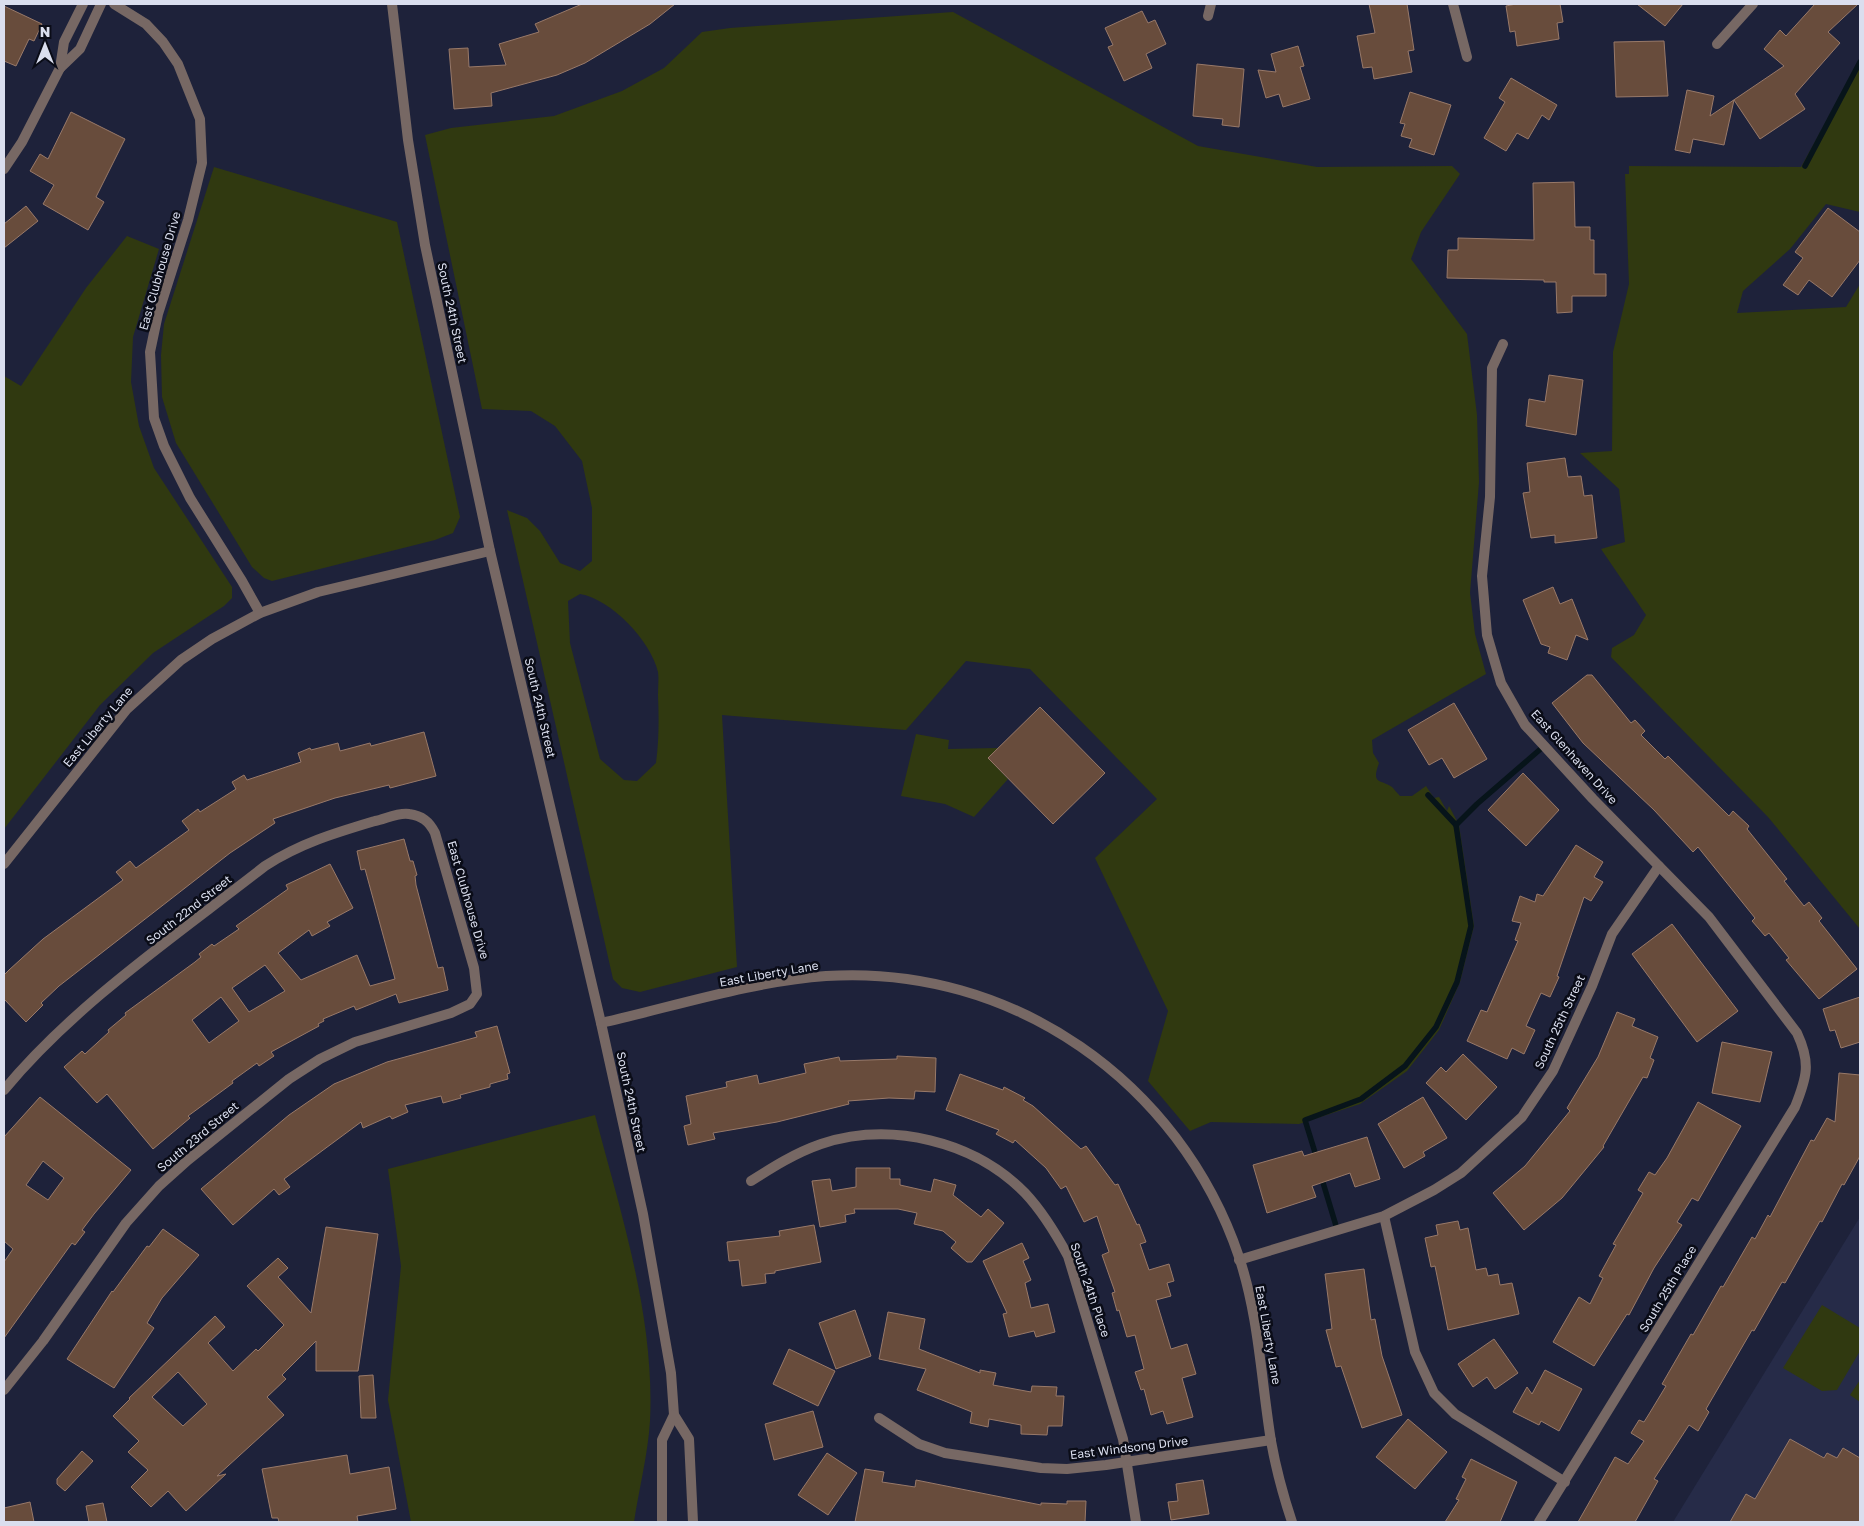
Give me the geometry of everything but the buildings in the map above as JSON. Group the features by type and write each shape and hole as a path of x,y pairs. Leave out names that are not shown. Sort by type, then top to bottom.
{"street":[{"path":"4,169 22,142 60,68 64,42 83,4"},
{"path":"60,68 80,49 101,4"},
{"name":"East Clubhouse Drive","path":"114,4 146,24 163,42 178,64 200,119 202,164 188,220 158,314 150,352 154,418 164,446 190,498 260,613"},
{"name":"South 24th Street","path":"392,4 407,130 425,245 490,552 601,1023 658,1294 671,1373 674,1415 690,1439 693,1522"},
{"path":"1208,16 1211,4"},
{"path":"1453,4 1467,58"},
{"path":"1717,44 1753,4"},
{"path":"64,42 80,49"},
{"name":"East Glenhaven Drive","path":"1503,344 1492,368 1490,498 1482,576 1486,635 1501,683 1525,725 1593,799 1709,917 1798,1033 1804,1048 1807,1065"},
{"name":"East Liberty Lane","path":"4,864 126,709 181,660 234,625 260,613 318,592 490,552"},
{"name":"South 22nd Street","path":"4,1090 43,1046 85,1008 265,866 287,852 322,837 407,813 424,818"},
{"name":"East Clubhouse Drive","path":"424,818 435,833 474,968 476,994"},
{"name":"South 25th Street","path":"1240,1260 1384,1216 1434,1190 1461,1173 1522,1117 1553,1071 1592,986 1612,934 1659,866"},
{"name":"East Liberty Lane","path":"601,1023 772,984 827,976 885,977 917,981 982,997 1031,1017 1060,1033 1113,1071 1149,1105 1177,1138 1215,1198 1240,1260 1252,1301 1271,1440 1279,1481 1292,1522"},
{"name":"South 23rd Street","path":"4,1390 43,1341 126,1223 159,1186 188,1160 304,1068 355,1042 451,1013 470,1004 476,994"},
{"name":"South 25th Place","path":"1539,1522 1795,1107 1803,1086 1807,1065"},
{"name":"South 24th Place","path":"750,1182 797,1153 822,1144 858,1136 883,1135 916,1137 944,1144 981,1160 1025,1193 1042,1213 1068,1256 1123,1439 1136,1522"},
{"path":"1384,1216 1415,1352 1434,1393 1455,1414 1565,1482"},
{"name":"South 24th Street","path":"662,1522 662,1440 674,1415"},
{"name":"East Windsong Drive","path":"880,1418 919,1444 945,1452 1041,1468 1067,1469 1128,1463 1271,1440"}],"shaded area":[{"path":"1860,1217 1860,1522 1673,1522"}],"green space":[{"path":"953,12 1198,146 1317,167 1452,166 1460,174 1421,232 1411,259 1467,334 1477,415 1479,482 1470,593 1475,634 1486,674 1372,740 1373,753 1379,763 1376,775 1378,780 1392,787 1400,796 1412,796 1426,786 1434,798 1439,797 1447,811 1449,806 1459,825 1474,926 1460,982 1439,1030 1407,1071 1360,1104 1299,1124 1211,1122 1190,1131 1148,1081 1168,1011 1095,858 1157,799 1030,669 966,661 906,730 722,715 737,967 640,992 622,988 613,979 507,510 527,518 540,531 560,563 580,571 592,561 592,508 582,461 555,426 531,411 482,409 425,135 451,128 554,116 622,91 664,68 702,32 730,28","holes":["580,594 604,604 628,623 647,647 658,672 659,729 656,763 637,781 624,780 600,759 570,643 568,601"]},
{"path":"1860,60 1860,212 1826,204 1790,249 1743,291 1737,313 1846,307 1860,284 1860,929 1768,817 1611,657 1612,648 1634,635 1646,615 1601,549 1625,542 1619,489 1580,453 1612,451 1613,352 1629,284 1625,174 1629,174 1629,166 1801,167"},
{"path":"214,167 397,222 460,517 453,533 435,540 272,581 264,578 252,567 176,443 162,397 161,355 164,324"},
{"path":"127,236 159,249 133,337 131,382 139,426 154,468 232,587 232,598 224,606 153,653 100,705 4,829 4,376 21,386 86,288"},
{"path":"916,734 949,740 948,749 998,748 988,758 1008,779 974,817 945,804 901,796"},
{"path":"595,1115 634,1266 647,1343 650,1421 634,1522 411,1522 388,1400 401,1266 388,1169"},
{"path":"1822,1305 1860,1328 1860,1351 1837,1390 1822,1391 1783,1368"},
{"path":"1860,1380 1860,1402 1850,1395"}],"waterway":[{"path":"1805,166 1860,62"},
{"path":"1317,1159 1305,1120 1361,1099 1405,1066 1436,1027 1457,982 1471,926 1456,825 1477,804 1544,746"},
{"path":"1428,795 1456,825"},
{"path":"1321,1176 1337,1229"}]}
